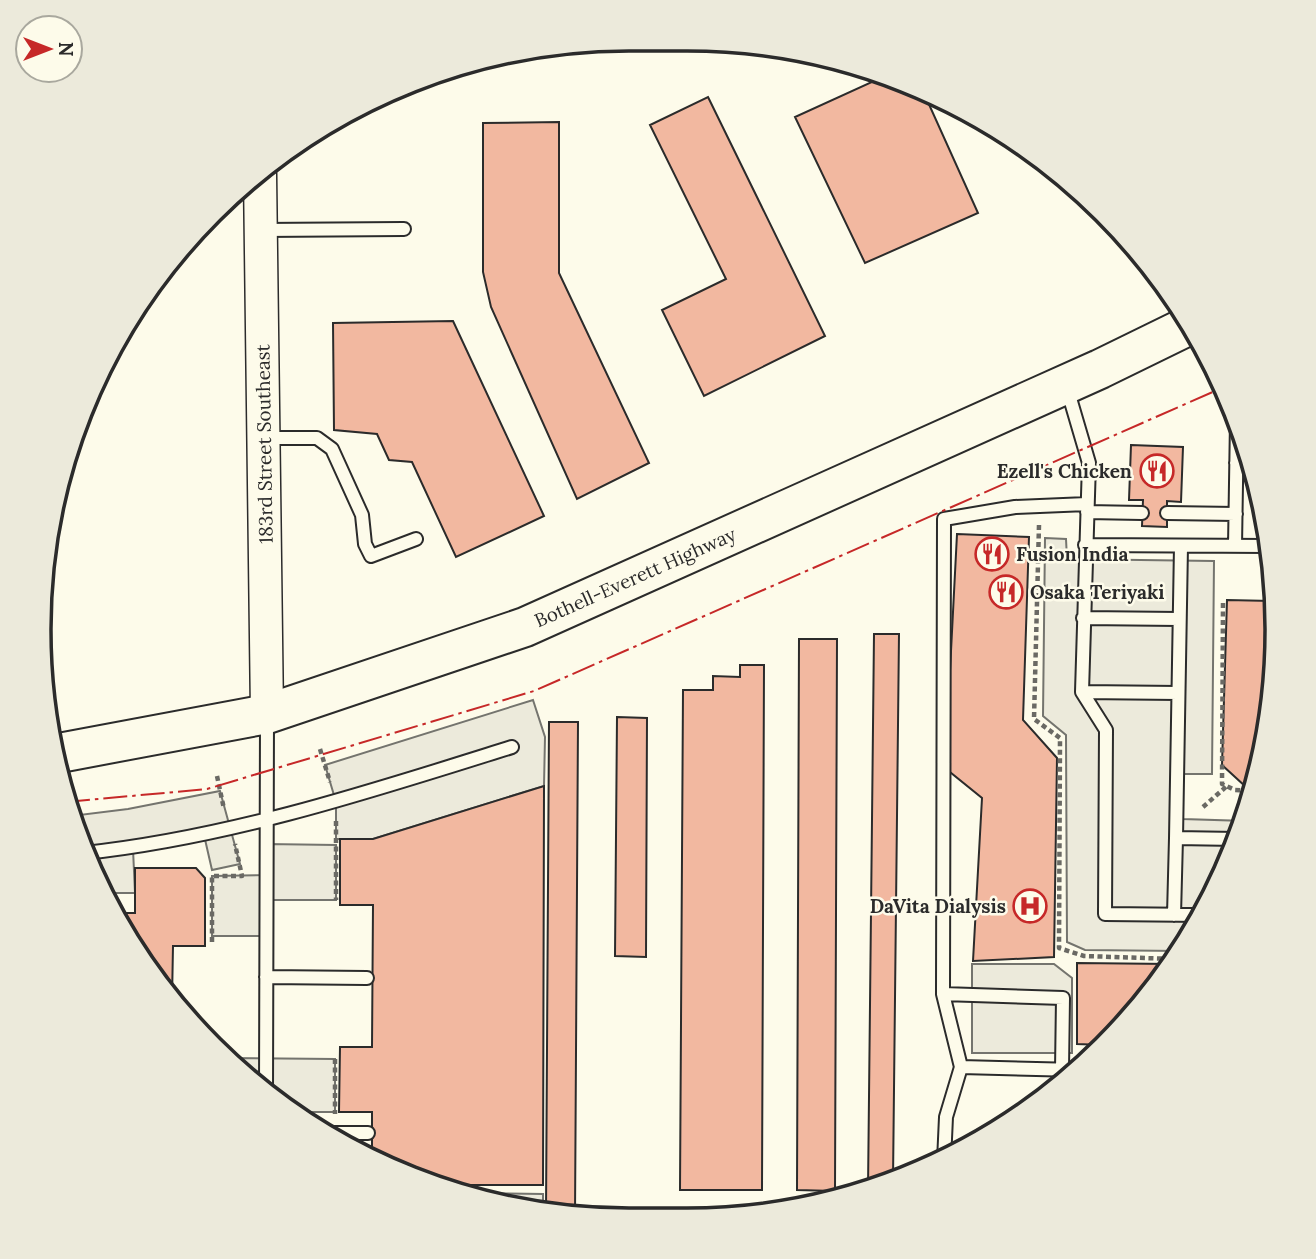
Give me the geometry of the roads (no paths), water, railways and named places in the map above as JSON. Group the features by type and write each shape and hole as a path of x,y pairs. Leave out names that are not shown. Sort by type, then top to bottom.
{"main road":[{"name":"Bothell-Everett Highway","path":"64,752 267,714 525,626 1066,384 1181,329"}],"street":[{"name":"183rd Street Southeast","path":"260,184 267,714"}],"lane":[{"path":"261,230 404,229"},
{"path":"1066,384 1089,463 1082,692 1105,730 1105,914 1190,915"},
{"path":"264,438 317,438 332,449 362,515 365,544 371,556 416,539"},
{"path":"1235,546 1236,448"},
{"path":"1236,463 1241,463"},
{"path":"945,1148 946,1117 961,1067 943,995 944,519 1015,507 1087,508 1142,513"},
{"path":"1167,513 1236,514"},
{"path":"1085,545 1259,546"},
{"path":"1174,915 1181,546"},
{"path":"1083,618 1179,619"},
{"path":"1082,692 1178,693"},
{"path":"265,1079 267,714"},
{"path":"95,852 133,848 230,828 336,802 512,747"},
{"path":"1176,838 1226,839"},
{"path":"266,978 367,978"},
{"path":"943,995 1063,998 1062,1070 961,1067"},
{"path":"344,1133 368,1133"}],"place":[{"name":"Ezell's Chicken","path":"1157,471"},
{"name":"Fusion India","path":"992,554"},
{"name":"Osaka Teriyaki","path":"1006,592"},
{"name":"DaVita Dialysis","path":"1030,906"}]}
